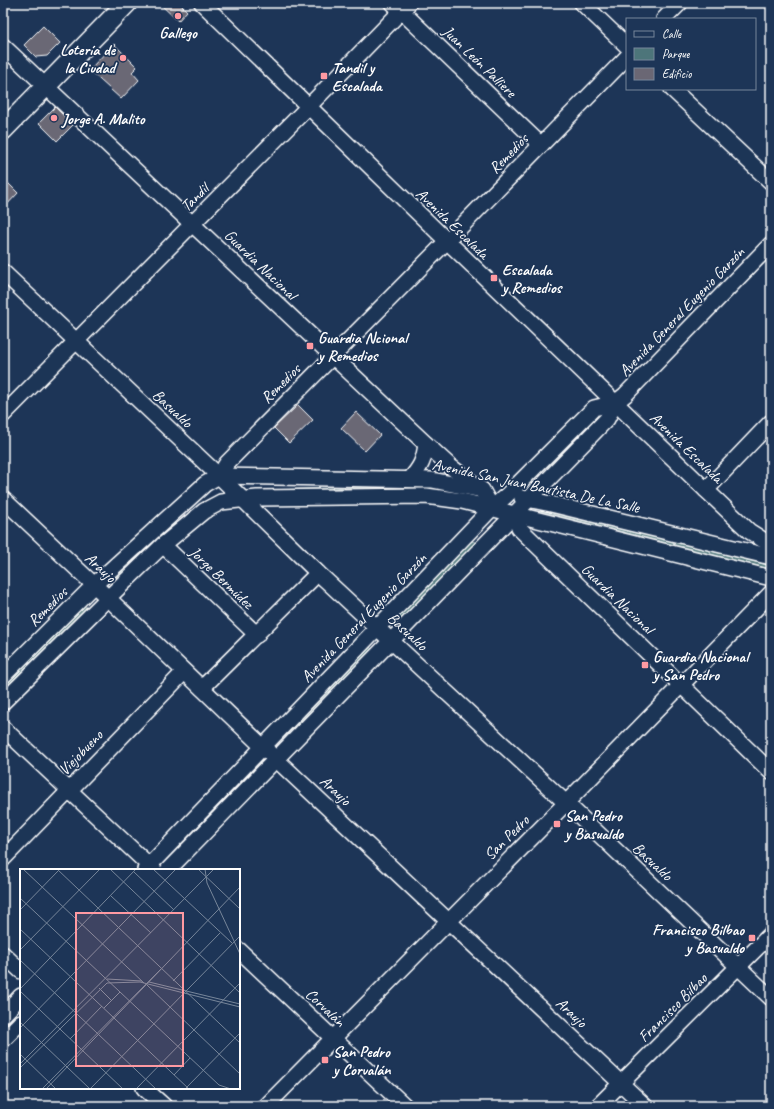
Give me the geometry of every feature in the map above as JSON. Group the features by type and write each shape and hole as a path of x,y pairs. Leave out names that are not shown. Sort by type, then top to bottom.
{"main road":[{"path":"3,130 127,3"}],"street":[{"name":"Avenida Escalada","path":"202,3 706,490 750,531 771,545"},
{"path":"582,3 626,45"},
{"path":"665,18 680,3"},
{"name":"Tandil","path":"3,415 308,107 401,6"},
{"name":"Juan León Palliere","path":"401,6 541,145"},
{"name":"Guardia Nacional","path":"3,46 426,444 451,467 482,490 492,508"},
{"name":"Remedios","path":"3,676 94,584 205,484 219,476 227,463 626,58"},
{"path":"673,90 771,182"},
{"name":"Avenida General Eugenio Garzón","path":"169,869 607,419 615,403 625,395 771,244"},
{"name":"Basualdo","path":"3,272 219,476 318,573 378,627 566,803 771,998"},
{"name":"Avenida General Eugenio Garzón","path":"149,869 262,747 492,508 507,495 594,408 615,403"},
{"path":"706,490 771,422"},
{"path":"410,479 417,471 424,458 426,444"},
{"name":"Avenida San Juan Bautista De La Salle","path":"219,476 253,478 410,479 447,482 550,504 771,557"},
{"name":"Avenida San Juan Bautista De La Salle","path":"242,499 426,496 462,501 771,578"},
{"name":"Araujo","path":"3,499 94,584 262,747 645,1106"},
{"path":"3,702 163,545 204,511 221,502 242,499"},
{"name":"Guardia Nacional","path":"514,514 520,528 771,772"},
{"name":"Jorge Bermúdez","path":"163,545 257,635"},
{"path":"202,688 318,573"},
{"name":"San Pedro","path":"266,1106 566,803 771,593"},
{"name":"Viejobueno","path":"3,859 184,672"},
{"path":"3,728 69,790 149,869"},
{"name":"Francisco Bilbao","path":"598,1106 771,934"},
{"name":"Corvalán","path":"240,951 405,1106"},
{"path":"3,954 20,970"},
{"path":"3,1014 20,997"},
{"path":"3,1040 20,1023"},
{"path":"145,1089 164,1106"}],"green space":[{"path":"597,414 600,417 549,468 546,465"},
{"path":"431,484 433,487 275,493 274,491 275,490"},
{"path":"543,509 771,566 771,569 540,511"},
{"path":"176,520 178,524 117,579 114,576"},
{"path":"471,541 475,542 476,545 402,622 399,620 398,615"},
{"path":"84,605 87,609 3,696 3,683"},
{"path":"366,647 370,647 372,649 286,738 284,735"},
{"path":"254,767 256,769 170,858 168,855"}],"building":[{"name":"Gallego","path":"159,3 179,3 187,11 178,21"},
{"path":"43,26 60,43 47,56 36,57 24,45"},
{"path":"114,44 137,67 132,72 139,80 121,99 89,70"},
{"path":"55,107 73,125 57,141 39,123"},
{"path":"3,178 18,193 3,209"},
{"path":"298,405 313,420 289,443 274,428"},
{"path":"356,412 380,435 365,451 341,428"}],"place":[{"name":"Gallego","path":"178,16"},
{"name":"Lotería de la Ciudad","path":"123,58"},
{"name":"Tandil y Escalada","path":"324,76"},
{"name":"Jorge A. Malito","path":"54,118"},
{"name":"Escalada y Remedios","path":"494,278"},
{"name":"Guardia Ncional y Remedios","path":"310,346"},
{"name":"Guardia Nacional y San Pedro","path":"645,665"},
{"name":"San Pedro y Basualdo","path":"557,824"},
{"name":"Francisco Bilbao y Basualdo","path":"752,938"},
{"name":"San Pedro y Corvalán","path":"325,1060"}]}
